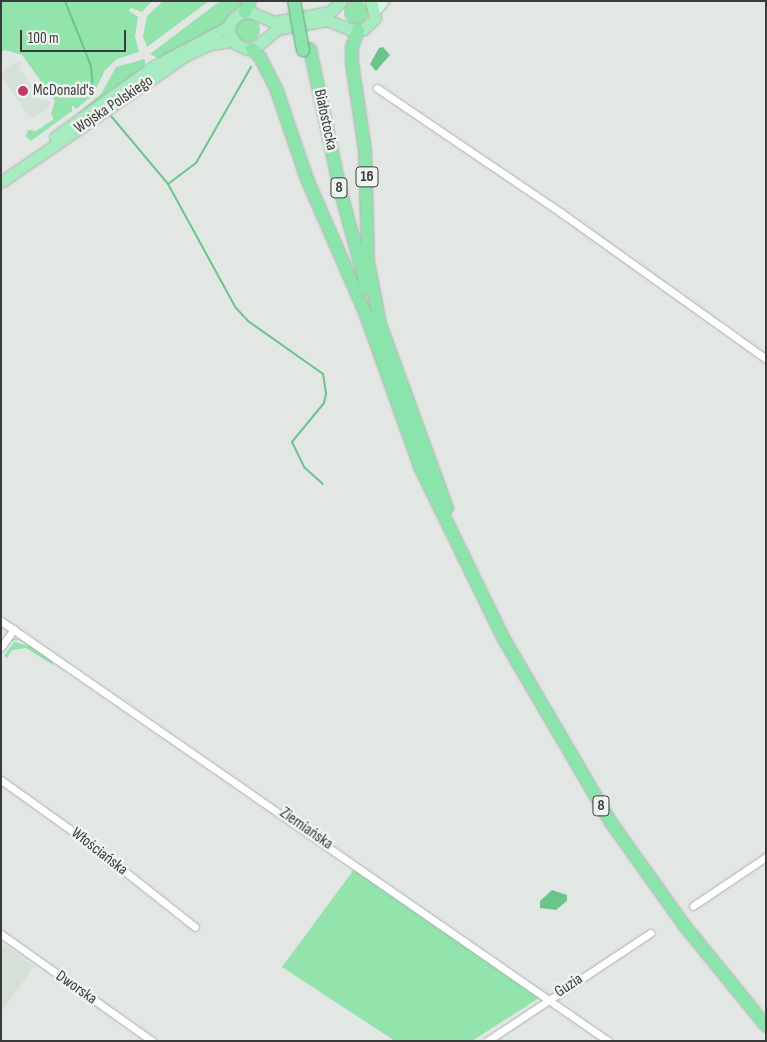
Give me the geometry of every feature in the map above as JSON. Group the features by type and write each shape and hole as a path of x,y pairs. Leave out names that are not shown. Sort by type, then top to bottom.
{"highway":[{"name":"Białostocka","path":"294,1 360,272 380,324"},
{"name":"Białostocka","path":"301,1 307,50 335,198 366,315"},
{"name":"16","path":"358,30 352,47 352,62 365,150 368,262 380,324"},
{"path":"252,49 260,57 277,91 310,188 366,315"},
{"name":"8","path":"366,315 420,467 534,693 612,824 684,924 766,1026"},
{"name":"8","path":"380,324 469,564"}],"main road":[{"path":"228,27 232,41 240,47 252,49 277,29 326,17 341,1"},
{"path":"248,7 274,22 326,17 358,30 372,24 373,6 384,1"},
{"name":"Wojska Polskiego","path":"1,182 34,155 154,66 228,27 235,16 248,7"},
{"name":"Wojska Polskiego","path":"1,174 34,155 188,54 210,44 232,41"}],"street":[{"path":"377,88 560,212 766,359"},
{"name":"Ziemiańska","path":"1,621 608,1041"},
{"path":"1,647 14,630"},
{"name":"Włościańska","path":"1,780 90,843 195,926"},
{"path":"693,906 766,857"},
{"name":"Guzia","path":"487,1041 650,933"},
{"name":"Dworska","path":"1,934 152,1041"}],"shaded area":[{"path":"356,0 365,3 368,12 365,21 356,24 347,21 344,12 347,3"},
{"path":"1,1 152,1 142,12 131,8 129,11 138,17 135,36 139,52 117,59 105,70 93,95 76,109 72,105 72,111 31,141 26,136 28,130 36,131 54,119 51,114 55,101 22,55 5,50 1,52"},
{"path":"163,1 209,1 147,47 143,36 147,16"},
{"path":"220,1 246,1 231,13 221,28 160,59 150,54"},
{"path":"248,18 257,21 260,30 257,39 248,42 239,39 236,30 239,21"},
{"path":"383,47 390,55 376,71 370,64 379,48"},
{"path":"145,59 145,68 81,114 78,113 101,94 116,67"},
{"path":"19,61 23,63 18,66 41,100 48,100 50,103 47,109 34,118 28,115 2,76 4,69"},
{"path":"13,639 22,640 52,659 53,665 26,648 12,650 7,658 4,656 14,642 29,646 20,640 10,641"},
{"path":"355,868 539,998 472,1041 395,1041 282,967"},
{"path":"552,890 567,895 567,901 556,910 540,908 540,901"},
{"path":"4,945 34,966 1,1013 1,949"}],"waterway":[{"path":"65,1 91,66 93,89"},
{"path":"168,184 196,163 251,67"},
{"path":"111,116 168,184 236,308 248,321 323,374 326,394 324,403 292,442 304,467 323,484"}],"place":[{"name":"McDonald's","path":"23,91"}]}
